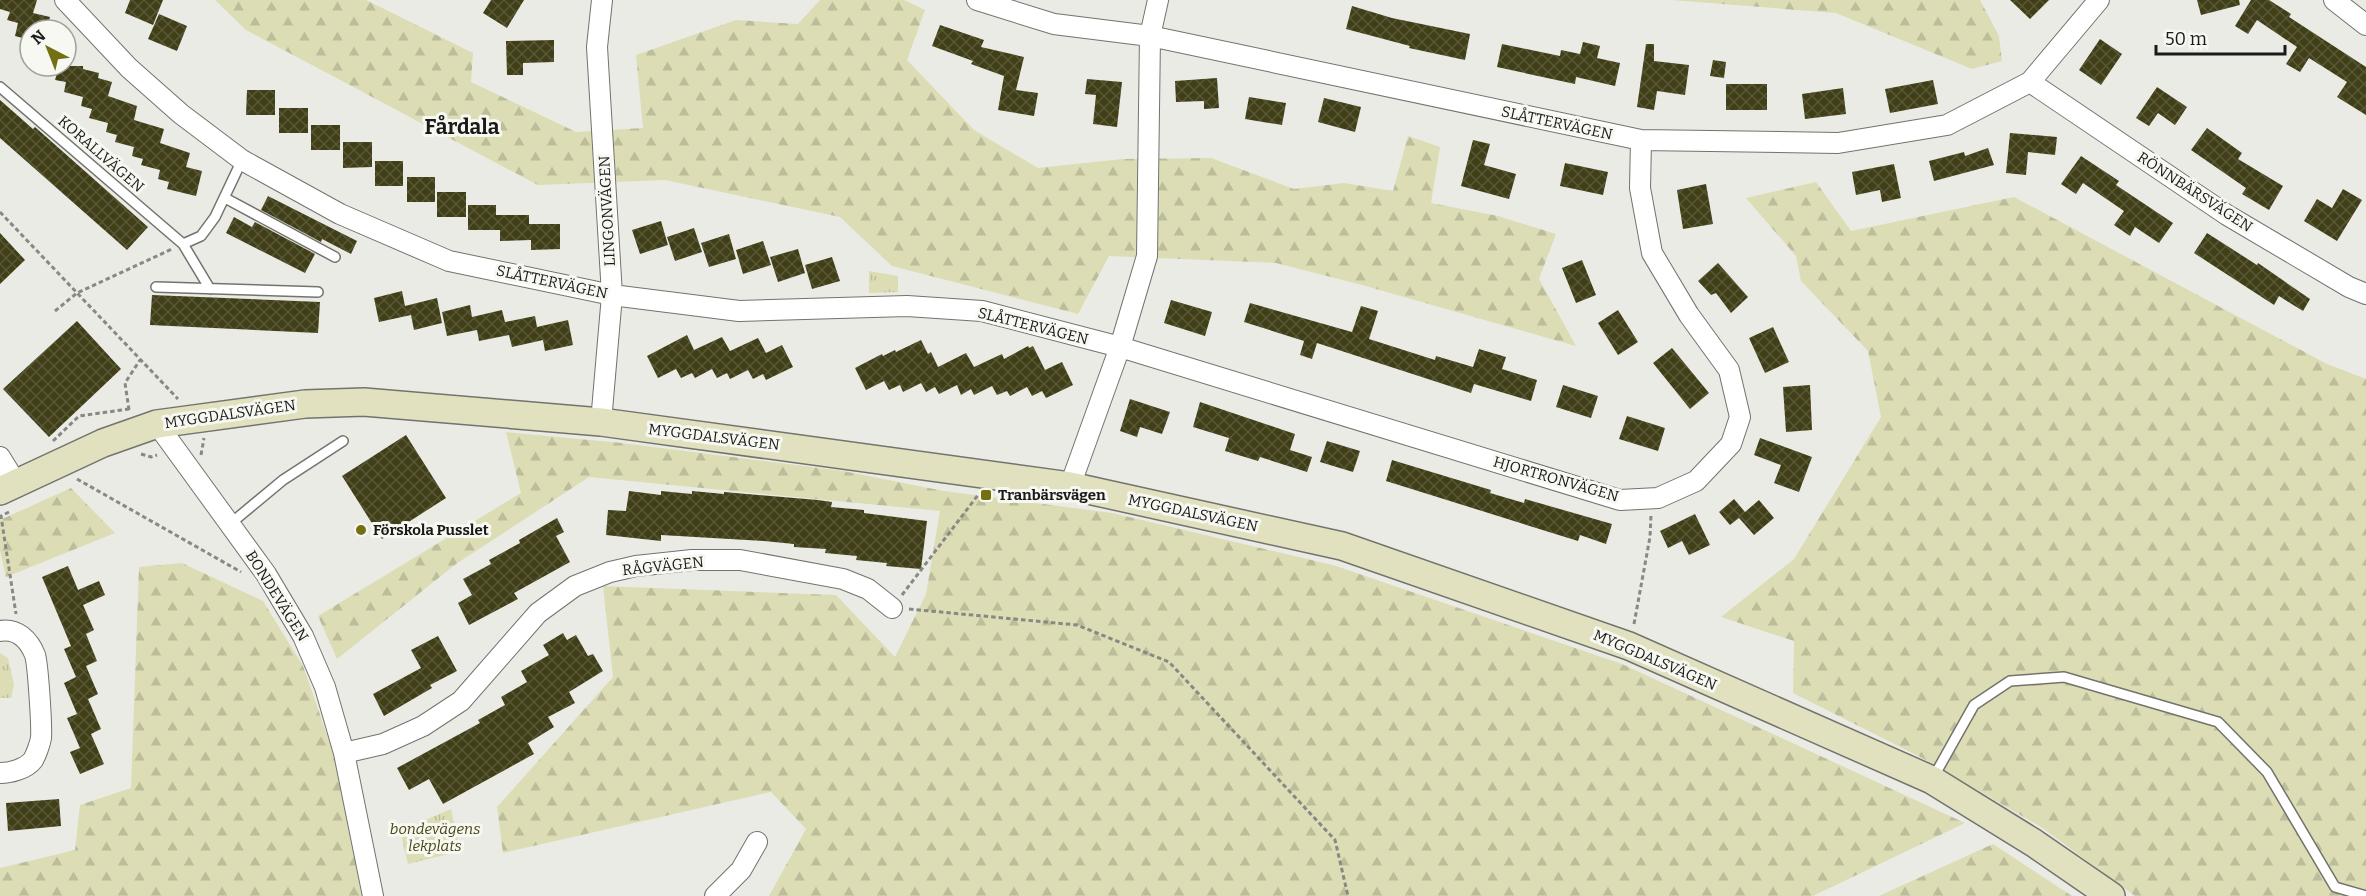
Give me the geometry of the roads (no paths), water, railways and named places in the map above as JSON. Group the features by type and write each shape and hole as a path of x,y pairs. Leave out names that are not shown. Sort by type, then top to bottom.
{"street":[{"name":"SLÅTTERVÄGEN","path":"65,0 129,68 181,114 242,160 340,214 449,261 612,295 740,311 907,306 982,311 1120,347"},
{"name":"LINGONVÄGEN","path":"601,422 612,295 597,47 602,0"},
{"name":"SLÅTTERVÄGEN","path":"977,0 1054,24 1150,36 1641,140 1838,143 1947,125 2030,81 2099,0"},
{"path":"1070,486 1120,347 1147,256 1150,36 1158,0"},
{"path":"2334,0 2366,25"},
{"name":"RÖNNBÄRSVÄGEN","path":"2030,81 2227,215 2349,287 2366,294"},
{"name":"HJORTRONVÄGEN","path":"1120,347 1620,500 1658,498 1696,481 1731,444 1740,417 1729,370 1689,315 1652,253 1640,188 1641,140"},
{"name":"MYGGDALSVÄGEN","path":"9,495 103,443 157,424 305,404 364,402 601,422 1070,486 1342,546 1629,646 1932,780 2034,843 2111,896"},
{"name":"BONDEVÄGEN","path":"157,424 266,574 303,636 325,687 344,753 374,896"},
{"path":"0,457 9,495"},
{"name":"RÅGVÄGEN","path":"344,753 383,744 423,726 461,701 538,613 575,586 610,572 636,566 692,560 740,560 843,579 868,589 892,608"},
{"path":"0,773 11,774 33,761 41,740 35,657 27,642 9,632"},
{"path":"717,895 741,870 757,842"}],"lane":[{"name":"KORALLVÄGEN","path":"0,87 183,244 210,289"},
{"path":"183,244 201,236 225,198 242,160"},
{"path":"225,198 335,257"},
{"path":"156,287 318,292"},
{"path":"230,524 282,480 343,441"},
{"path":"1932,780 1974,705 2010,681 2064,677 2218,722 2267,772 2335,887 2366,896"}],"place":[{"name":"Tranbärsvägen","path":"986,495"},
{"name":"Förskola Pusslet","path":"361,530"}],"district":[{"name":"Fårdala","path":"462,127"}],"park label":[{"name":"bondevägens lekplats","path":"435,838"}]}
